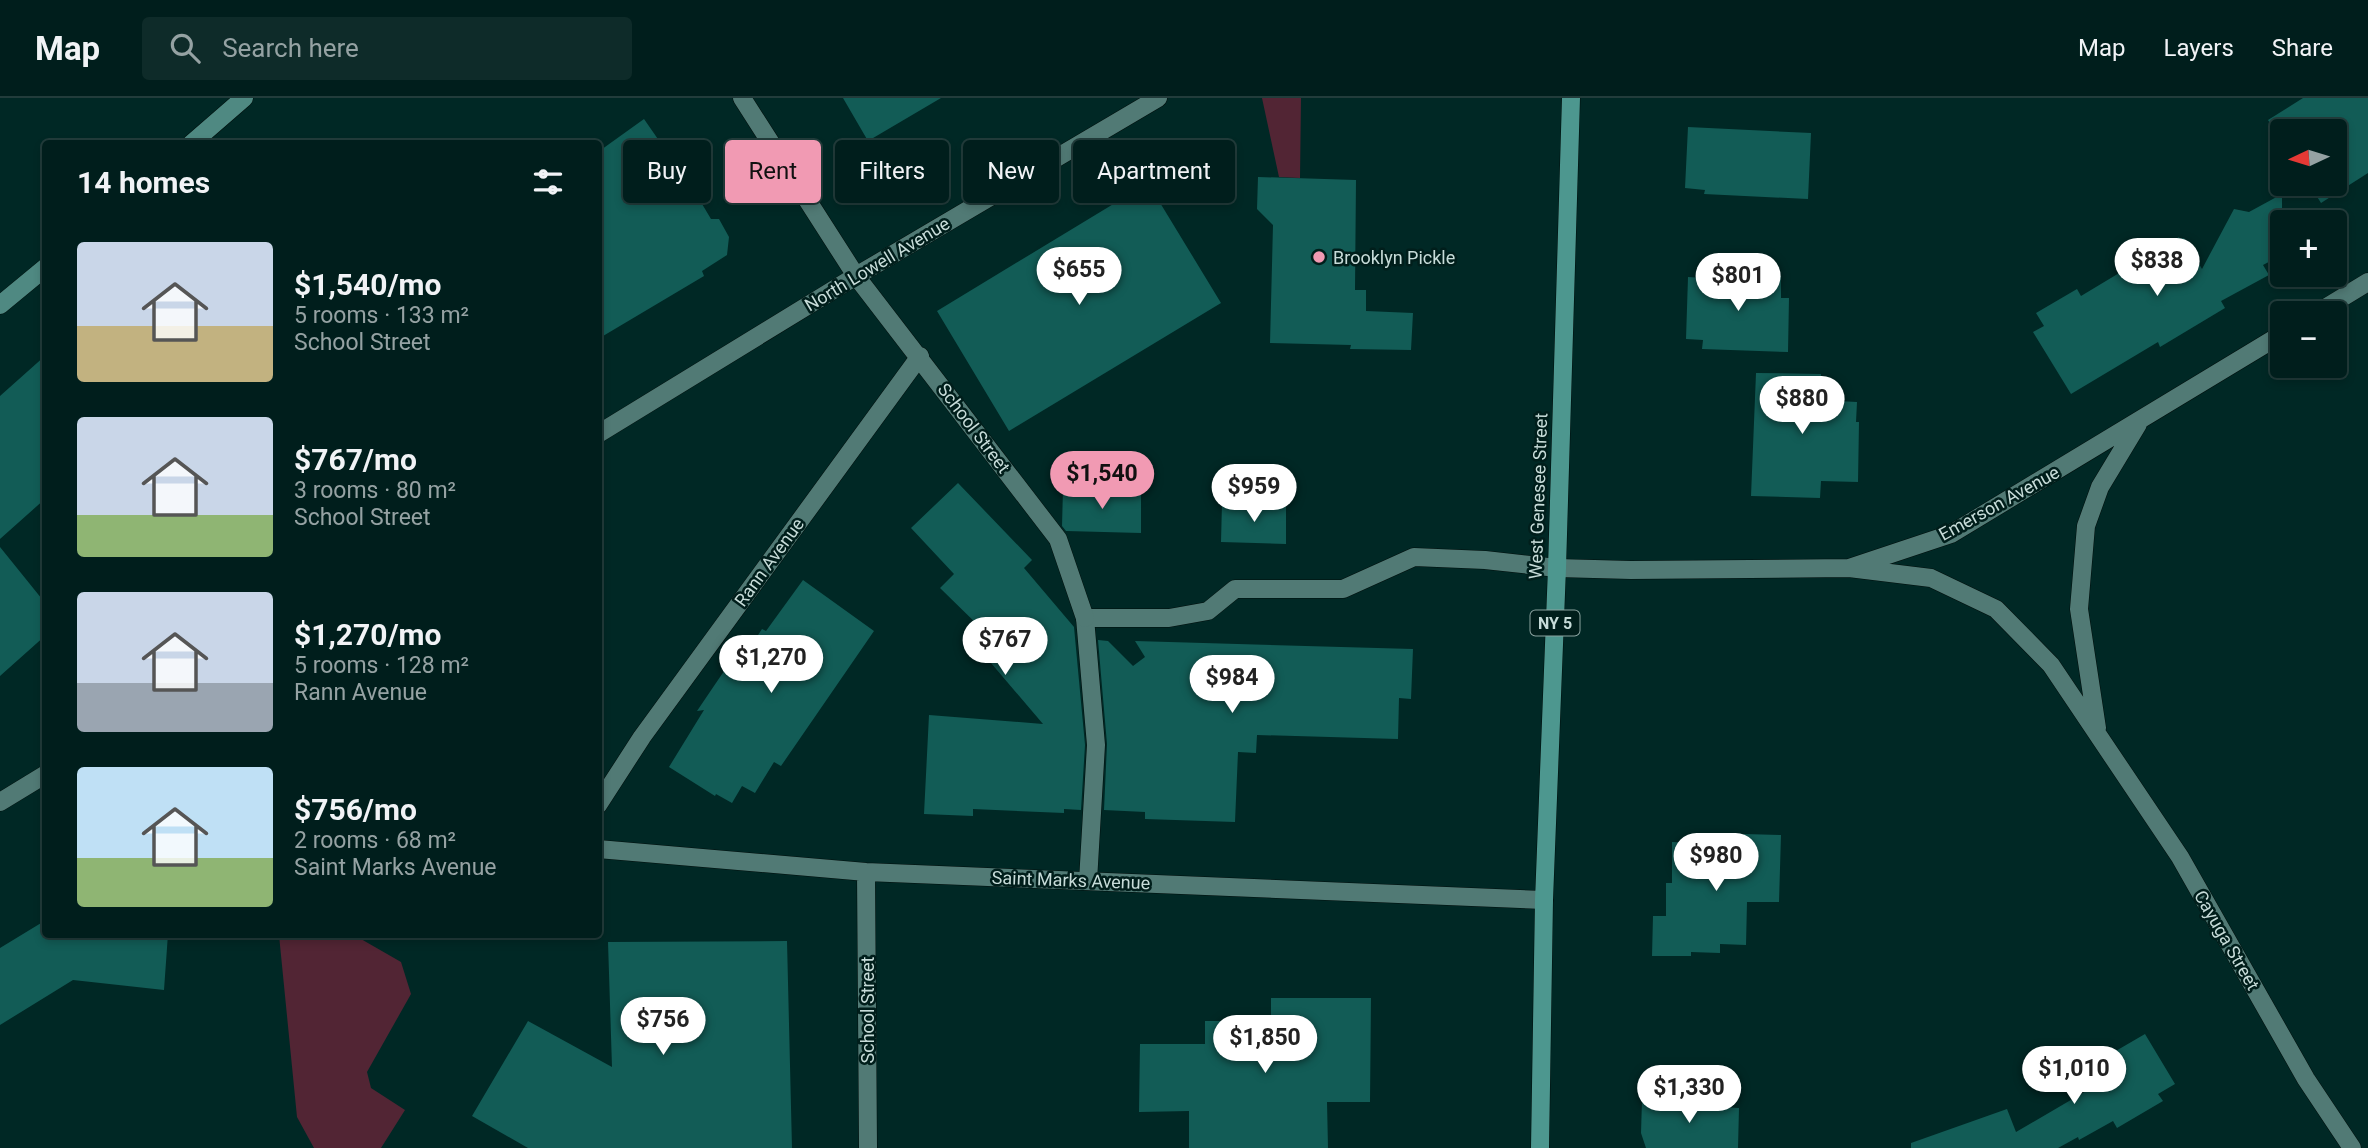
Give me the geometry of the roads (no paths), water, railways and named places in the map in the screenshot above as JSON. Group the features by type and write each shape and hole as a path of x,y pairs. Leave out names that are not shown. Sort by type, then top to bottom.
{"main road":[{"name":"West Genesee Street","path":"1541,1148 1544,900 1571,98"}],"street":[{"path":"196,140 244,98"},
{"name":"School Street","path":"743,98 856,276 1058,539 1085,618 1096,745 1088,881"},
{"name":"North Lowell Avenue","path":"602,432 856,276 1158,98"},
{"path":"0,305 42,270"},
{"path":"2337,301 2368,282"},
{"name":"Emerson Avenue","path":"1085,618 1169,618 1208,611 1235,589 1343,589 1414,557 1485,560 1557,568 1849,568 1951,534 2270,341"},
{"name":"Rann Avenue","path":"602,799 642,737 920,356"},
{"name":"Cayuga Street","path":"2098,735 2079,609 2086,526 2100,487 2141,420"},
{"name":"Cayuga Street","path":"1849,568 1931,578 1996,609 2051,665 2180,857 2305,1079 2352,1148"},
{"path":"0,802 42,776"},
{"name":"Saint Marks Avenue","path":"602,849 866,872 1544,900"},
{"name":"School Street","path":"866,872 868,1148"}],"place":[{"name":"Brooklyn Pickle","path":"1319,257"}]}
